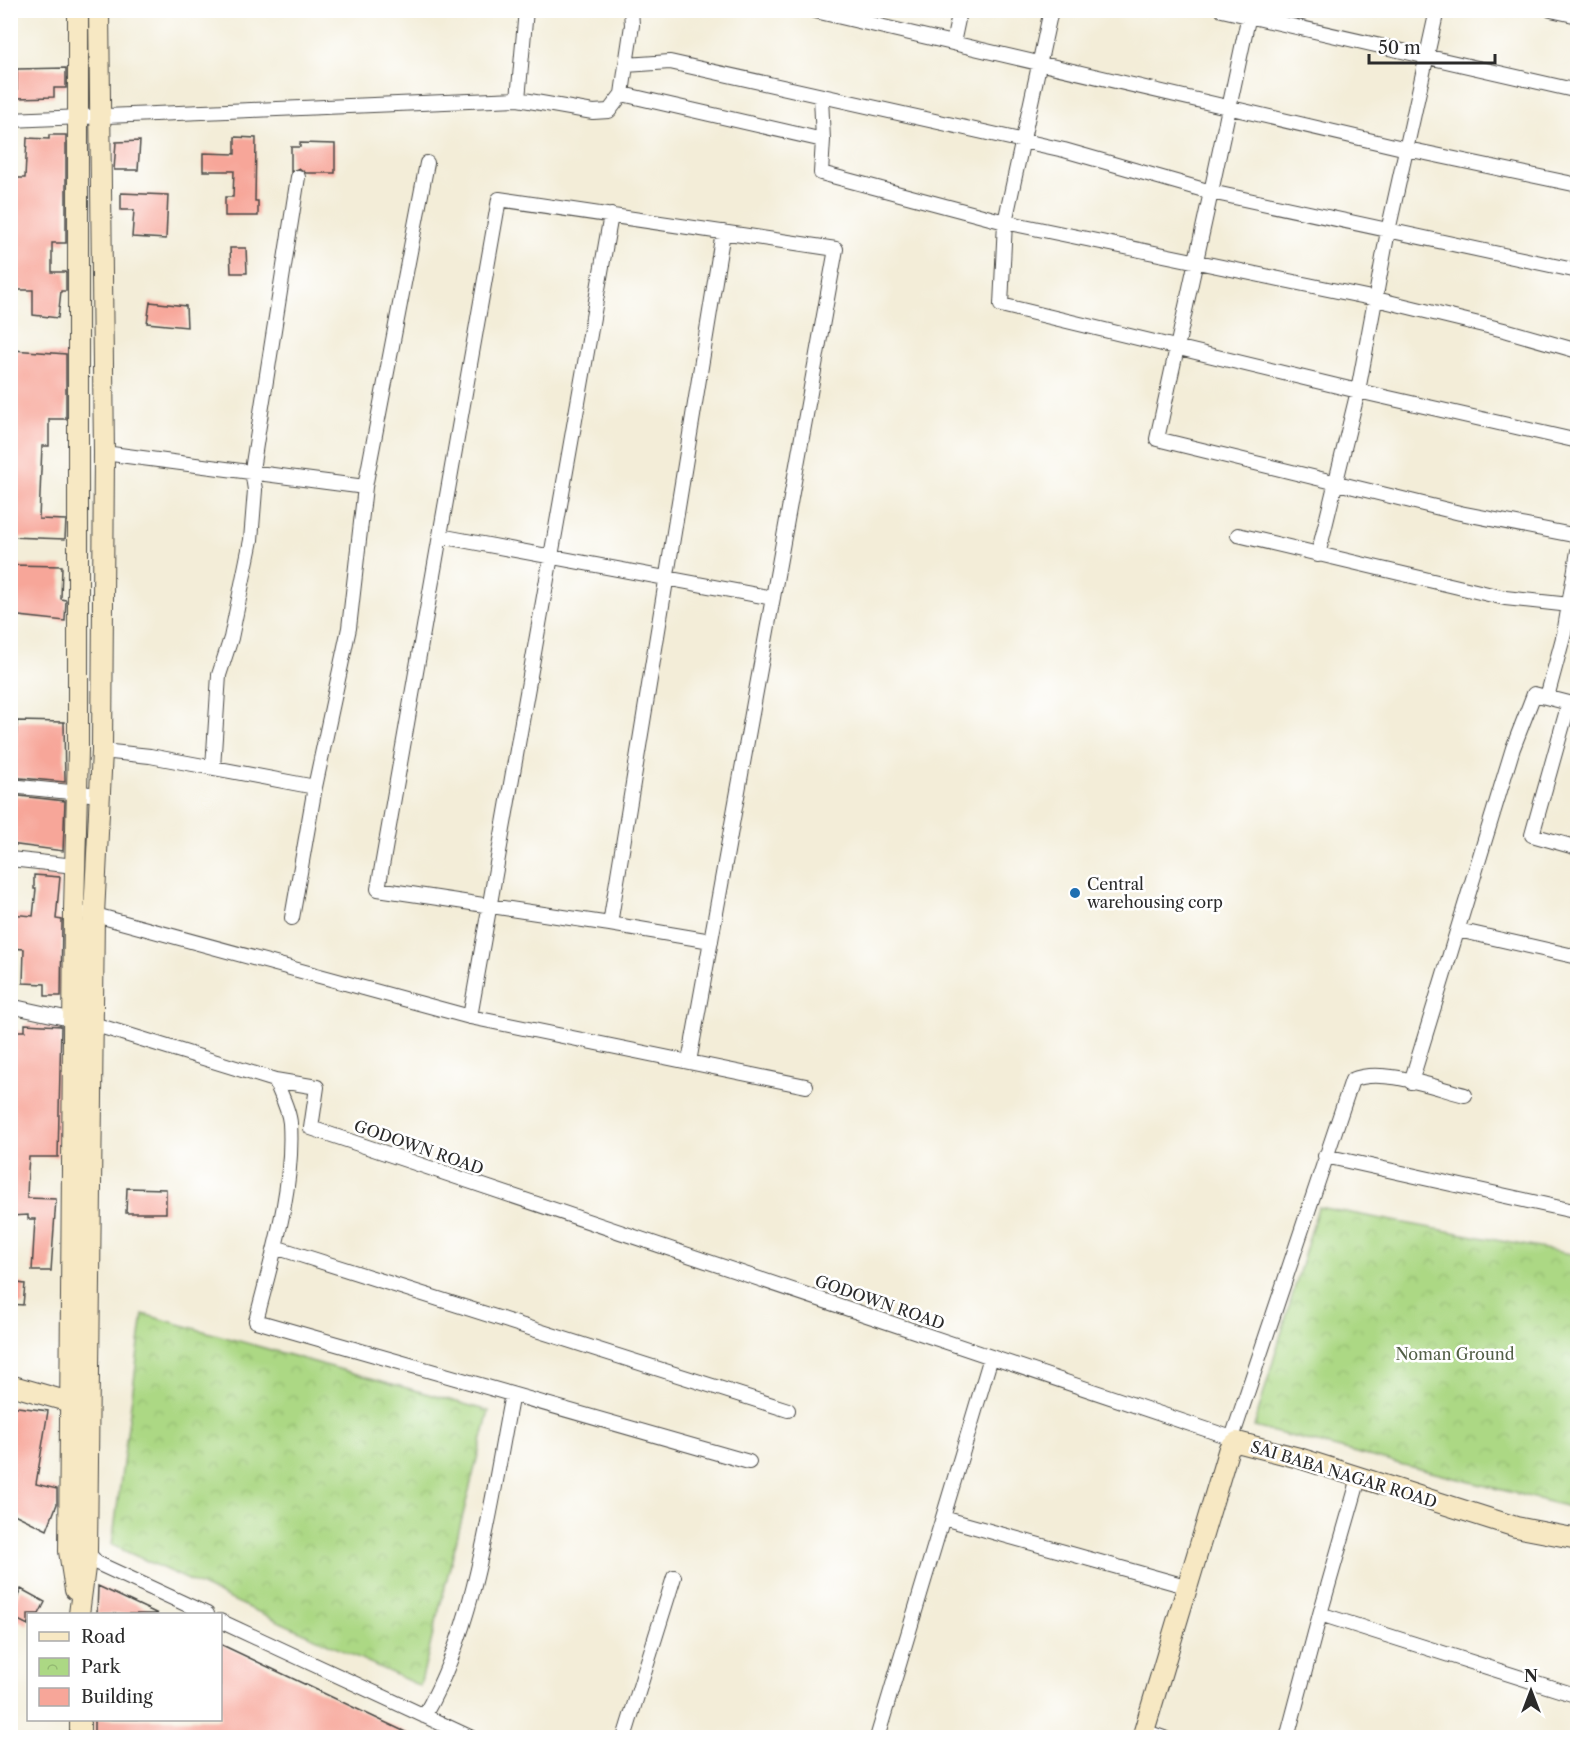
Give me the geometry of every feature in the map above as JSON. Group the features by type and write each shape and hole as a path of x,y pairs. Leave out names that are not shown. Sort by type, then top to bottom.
{"street":[{"path":"78,10 77,793 74,1020 79,1405 87,1552 79,1612"},
{"path":"79,1612 69,1551 79,1405 93,1024 94,915 102,752 104,453 99,10"},
{"path":"518,99 526,10"},
{"path":"10,120 518,99 593,112 609,111 622,94 632,25 630,10"},
{"path":"811,10 872,17 953,43 1039,65 1229,106 1407,149 1578,185"},
{"path":"953,43 960,10"},
{"path":"1051,10 1005,222 1001,305 1358,391 1578,441"},
{"path":"1221,10 1249,14 1578,91"},
{"path":"1318,555 1358,391 1388,231 1437,10"},
{"path":"1551,10 1578,16"},
{"path":"1249,14 1157,439 1460,513 1578,536"},
{"path":"626,65 670,62 1023,141 1211,192 1388,231 1506,253 1578,271"},
{"path":"622,94 823,140"},
{"path":"821,97 823,140 821,173 1005,222 1196,264 1376,300 1508,331 1578,351"},
{"path":"292,918 315,787 349,628 365,487 427,164"},
{"path":"213,768 219,675 231,638 251,540 255,490 252,470 298,177"},
{"path":"689,1062 711,941 836,249 499,199 378,889 711,941"},
{"path":"470,1017 611,215"},
{"path":"610,924 723,232"},
{"path":"104,453 252,470 365,487"},
{"path":"1238,535 1505,598 1574,608"},
{"path":"440,536 773,598"},
{"path":"1547,697 1574,608 1578,551"},
{"path":"1411,1082 1513,748 1534,694 1569,703 1532,835 1578,848"},
{"path":"102,752 150,756 315,787"},
{"path":"10,786 100,795"},
{"path":"10,859 75,866"},
{"path":"74,910 470,1017 806,1086"},
{"path":"1458,930 1578,957"},
{"name":"GODOWN ROAD","path":"10,1006 93,1024 275,1080 317,1087 311,1128 1234,1440"},
{"path":"1234,1440 1325,1156 1352,1080 1363,1075 1378,1075 1465,1095"},
{"path":"275,1080 290,1121 288,1167 275,1247 256,1321 749,1462"},
{"path":"1325,1156 1578,1212"},
{"path":"275,1247 788,1410"},
{"path":"877,1737 991,1357"},
{"path":"10,1385 79,1405"},
{"path":"424,1716 444,1680 478,1565 512,1394"},
{"name":"SAI BABA NAGAR ROAD","path":"1143,1734 1229,1448 1234,1440 1516,1527 1578,1539"},
{"path":"1287,1737 1359,1478"},
{"path":"944,1518 1189,1587"},
{"path":"87,1552 97,1563 205,1613"},
{"path":"624,1737 674,1577"},
{"path":"1320,1614 1578,1696"},
{"path":"222,1622 472,1737"},
{"path":"80,1721 80,1737"},
{"path":"1143,1734 1164,1737"}],"green space":[{"name":"Noman Ground","path":"1318,1207 1577,1255 1577,1509 1254,1427"},
{"path":"143,1314 489,1411 420,1686 112,1545"}],"building":[{"path":"66,68 66,88 54,88 54,97 17,98 17,69"},
{"path":"49,135 66,135 66,243 52,243 52,272 66,272 66,291 61,291 58,318 33,315 33,290 11,290 10,178 25,178 27,138 49,139"},
{"path":"235,137 256,138 255,201 258,201 258,216 225,216 225,197 233,197 234,171 203,171 203,153 235,154"},
{"path":"140,141 138,170 114,170 116,142"},
{"path":"300,143 335,144 335,173 306,173 299,168 291,172 291,147 300,147"},
{"path":"121,193 168,195 166,239 132,237 134,210 121,210"},
{"path":"230,248 246,248 247,273 231,273"},
{"path":"150,302 186,306 187,327 147,323"},
{"path":"13,350 66,354 66,419 49,419 49,446 42,446 39,519 66,520 65,539 10,537 10,387"},
{"path":"10,565 62,566 61,599 66,600 65,621 10,615"},
{"path":"17,721 64,722 65,782 10,777 10,756 16,744"},
{"path":"10,795 65,801 63,851 10,844"},
{"path":"34,875 60,877 56,919 62,920 61,996 45,996 45,984 23,983 24,949 10,948 10,914 33,916 36,889 34,889"},
{"path":"25,1024 61,1026 58,1157 29,1157 28,1170 27,1198 56,1199 51,1271 32,1271 35,1219 28,1219 28,1215 10,1216 10,1038 12,1031 25,1031"},
{"path":"127,1188 166,1189 166,1213 126,1213"},
{"path":"10,1282 25,1284 23,1305 10,1304"},
{"path":"10,1406 48,1411 36,1484 57,1489 57,1504 47,1530 10,1512"},
{"path":"98,1586 156,1613 97,1613"},
{"path":"21,1589 45,1602 40,1613 27,1613 27,1624 10,1616"},
{"path":"222,1645 416,1737 94,1737 94,1721 222,1721"}],"place":[{"name":"Central warehousing corp","path":"1075,893"}]}
